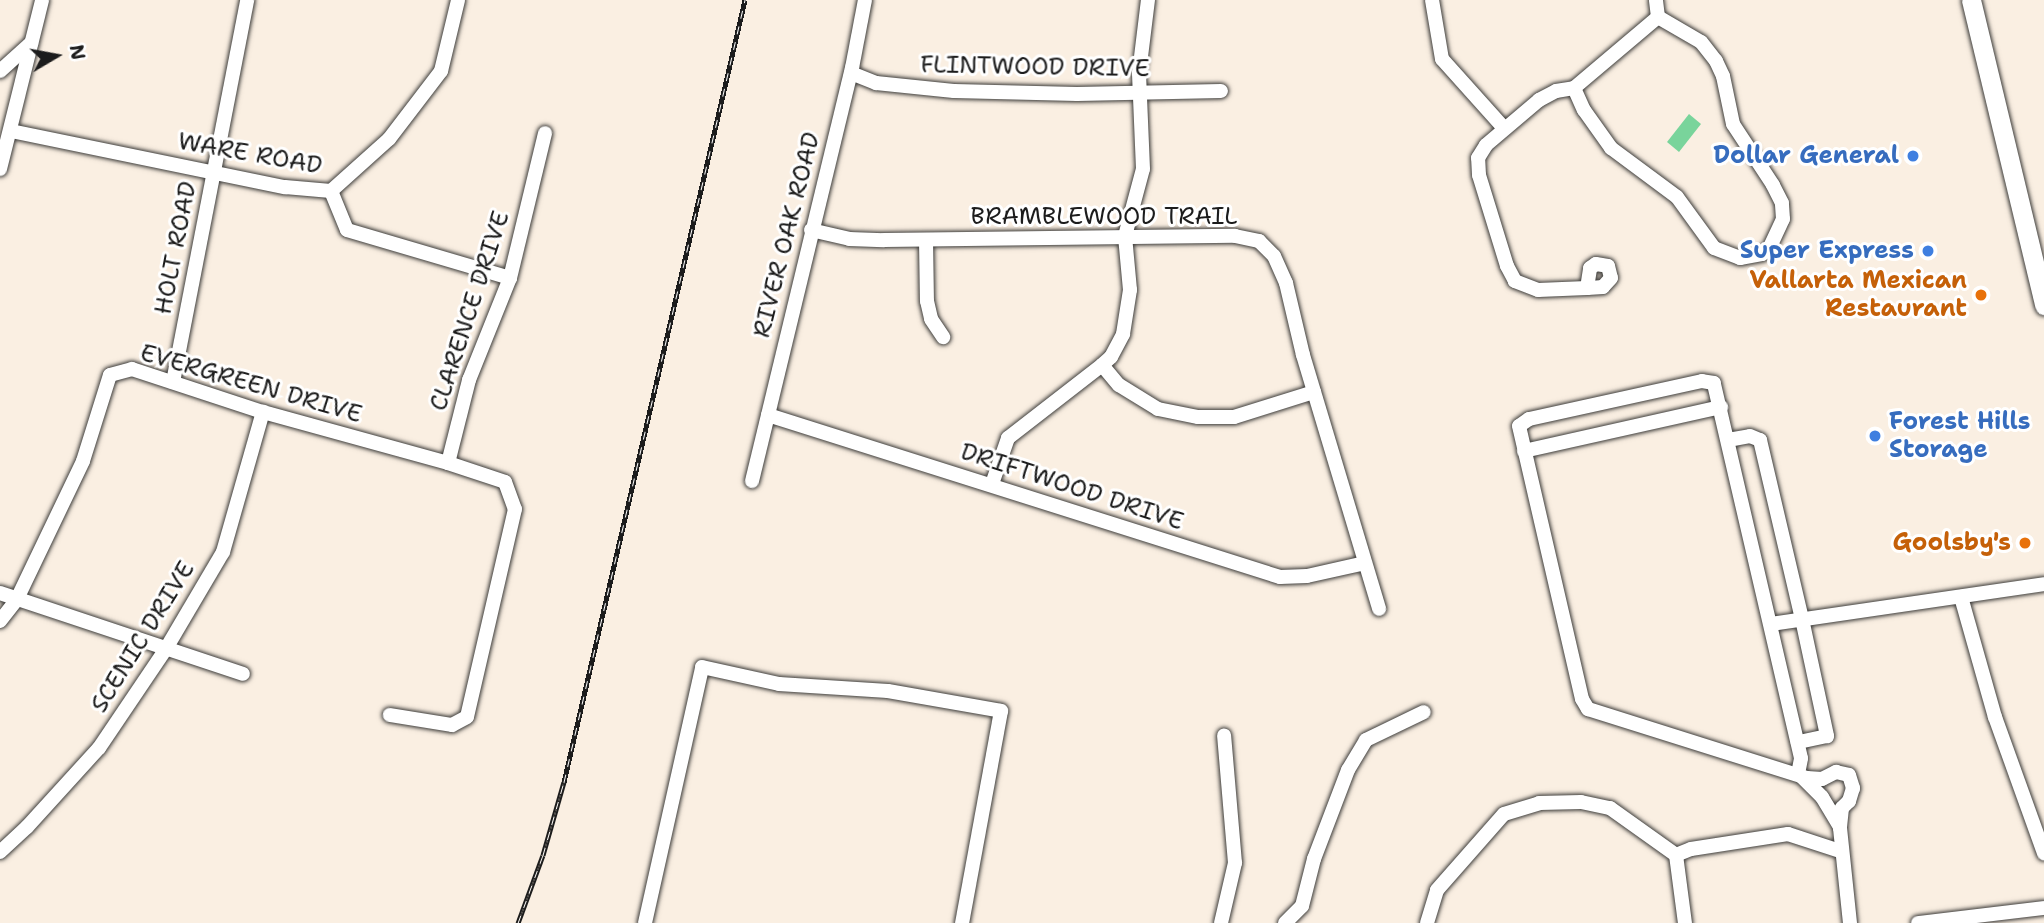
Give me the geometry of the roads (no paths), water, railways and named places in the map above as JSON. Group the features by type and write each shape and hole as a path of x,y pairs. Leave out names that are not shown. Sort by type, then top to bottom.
{"main road":[{"path":"1971,0 2044,305"}],"street":[{"path":"0,169 42,0"},
{"name":"HOLT ROAD","path":"173,382 247,0"},
{"name":"WARE ROAD","path":"11,131 285,187 331,191 389,139 441,71 458,0"},
{"name":"RIVER OAK ROAD","path":"752,481 865,0"},
{"path":"992,484 1008,438 1111,357 1123,334 1130,290 1125,236 1143,169 1140,92 1148,0"},
{"path":"1432,0 1442,59 1504,128"},
{"path":"1657,0 1658,17"},
{"path":"1574,88 1584,110 1611,148 1677,197 1714,248 1740,258 1762,254 1769,249 1783,219 1782,203 1733,124 1723,76 1716,61 1701,42 1658,17"},
{"path":"1587,288 1531,290 1510,274 1478,167 1481,151 1539,100 1556,91 1574,88 1658,17"},
{"path":"0,71 31,43"},
{"name":"FLINTWOOD DRIVE","path":"850,73 876,83 954,91 1221,91"},
{"name":"CLARENCE DRIVE","path":"448,463 469,380 510,278 545,133"},
{"path":"331,191 347,230 510,278"},
{"name":"BRAMBLEWOOD TRAIL","path":"811,230 849,239 1235,236 1259,241 1274,256 1286,283 1314,393 1379,609"},
{"path":"926,240 927,301 931,319 943,337"},
{"path":"1102,365 1119,385 1158,409 1198,418 1234,417 1314,393"},
{"name":"EVERGREEN DRIVE","path":"0,621 17,599 83,461 110,375 132,369 263,412 448,463 505,482 515,509 467,718 452,726 390,715"},
{"path":"1798,774 1801,758 1798,742 1714,383 1702,381 1529,419 1519,426 1582,699 1588,709 1798,774 1822,779 1836,772 1849,775 1853,788 1849,800 1842,808 1840,851 1850,923"},
{"path":"1524,451 1721,407"},
{"name":"SCENIC DRIVE","path":"0,852 27,827 99,748 167,648 223,552 263,412"},
{"name":"DRIFTWOOD DRIVE","path":"768,415 1280,577 1307,576 1365,564"},
{"path":"1728,440 1750,436 1760,440 1802,619 1827,736 1798,742"},
{"path":"1771,624 2044,584"},
{"path":"0,593 243,674"},
{"path":"1961,597 1995,717 2044,853"},
{"path":"645,923 702,667 779,684 888,691 1001,710 962,923"},
{"path":"1285,923 1302,906 1314,859 1348,770 1366,740 1424,712"},
{"path":"1221,923 1235,863 1224,736"},
{"path":"1798,774 1822,797 1840,828"},
{"path":"1427,923 1437,890 1504,814 1539,803 1581,802 1610,808 1675,855 1685,923"},
{"path":"1675,855 1703,846 1788,834 1840,851"},
{"path":"1918,923 2021,919 2044,908"}],"railway":[{"path":"518,923 543,855 564,782 745,0"}],"place":[{"name":"Dollar General","path":"1913,156"},
{"name":"Super Express","path":"1928,251"},
{"name":"Vallarta Mexican Restaurant","path":"1981,295"},
{"name":"Forest Hills Storage","path":"1875,436"},
{"name":"Goolsby's","path":"2025,543"}]}
